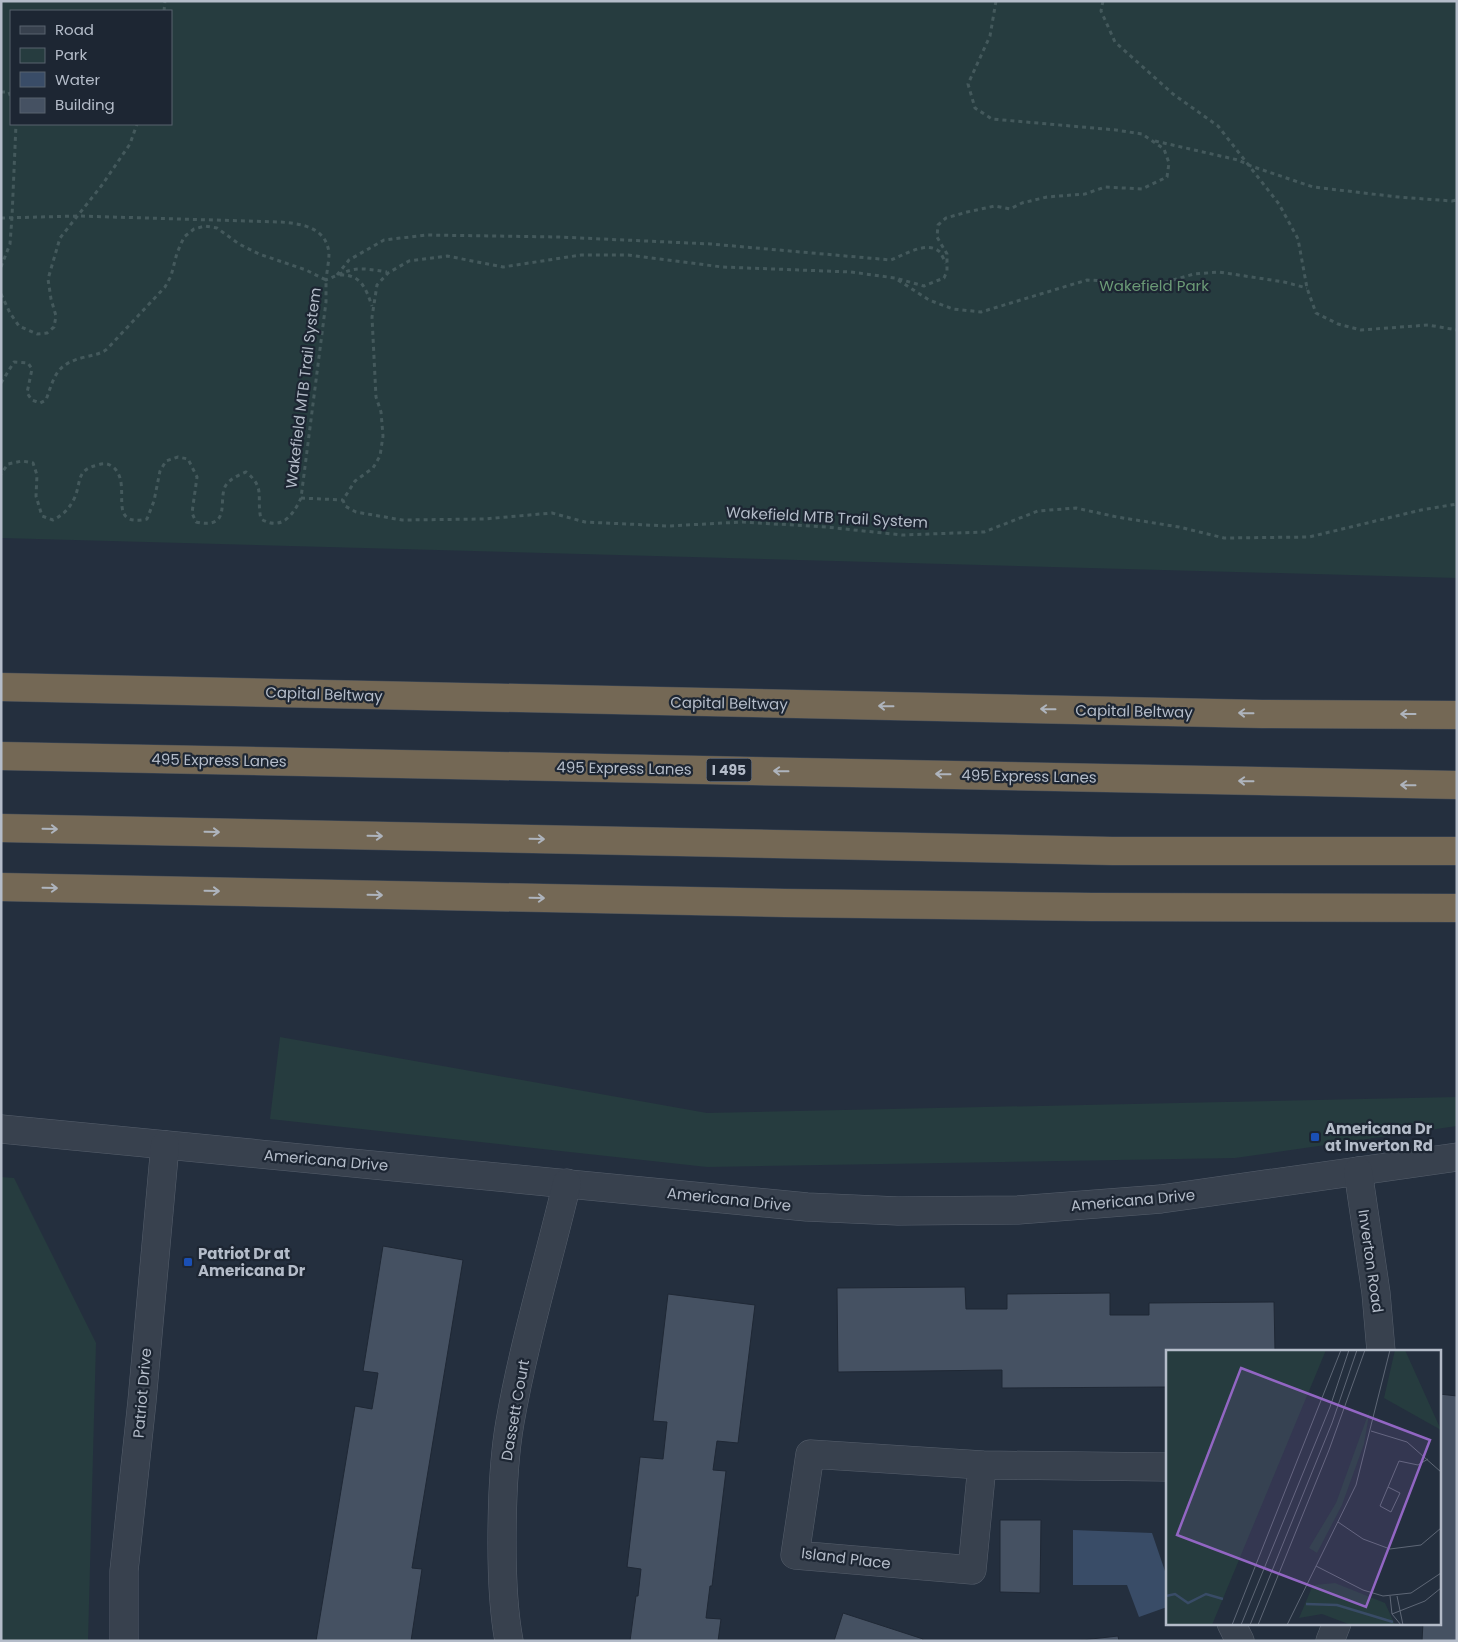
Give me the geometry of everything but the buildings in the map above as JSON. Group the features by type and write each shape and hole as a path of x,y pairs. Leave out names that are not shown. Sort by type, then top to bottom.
{"highway":[{"name":"Capital Beltway","path":"1,687 1252,713 1457,715"},
{"name":"495 Express Lanes","path":"1,756 1457,785"},
{"path":"1,828 1112,851 1457,851"},
{"path":"1,887 785,903 1092,907 1457,908"}],"street":[{"name":"Americana Drive","path":"1,1129 807,1207 898,1211 1018,1210 1161,1199 1457,1158"},
{"name":"Patriot Drive","path":"124,1641 124,1571 142,1401 165,1145"},
{"name":"Inverton Road","path":"1358,1171 1376,1293 1381,1350"},
{"name":"Dassett Court","path":"510,1641 506,1624 502,1572 502,1496 510,1423 527,1340 567,1183"},
{"name":"Island Place","path":"982,1465 972,1570 795,1555 810,1454 982,1465 1166,1467"},
{"path":"1232,1624 1240,1641"},
{"path":"1330,1641 1337,1624"}],"path":[{"path":"343,500 355,481 373,468 380,456 383,436 381,412 376,397 372,308 377,285 388,273 409,261 447,256 503,267 581,255 628,255 722,267 851,272 895,278 924,286 944,278 947,270 947,254 938,236 938,225 946,218 995,206 1010,209 1022,203 1048,197 1085,194 1105,186 1142,188 1167,177 1169,163 1164,149 1142,134 992,119 975,108 968,84 990,36 996,1"},
{"path":"1103,1 1101,11 1115,42 1173,94 1218,126 1279,204 1298,239 1307,288 1316,313 1338,324 1361,330 1428,325 1457,330"},
{"path":"1,267 10,244 16,125"},
{"path":"1,294 19,326 37,334 47,333 54,327 56,316 48,279 60,238 102,186 130,144 137,125"},
{"path":"1154,141 1238,160 1313,187 1398,197 1457,200"},
{"path":"1,218 78,216 281,222 305,225 316,230 324,239 329,252 326,280"},
{"path":"1,383 14,362 28,363 32,370 27,393 32,400 40,403 46,400 56,372 63,365 80,358 102,353 165,287 171,276 184,236 194,229 205,226 205,221"},
{"name":"Wakefield MTB Trail System","path":"1,474 8,464 22,460 33,463 37,475 36,496 42,516 53,520 64,514 70,506 75,498 79,478 84,471 92,466 104,463 113,467 121,479 123,513 127,519 135,521 147,519 154,500 160,471 166,461 178,457 188,459 197,476 192,513 196,522 207,525 216,521 222,513 225,486 234,477 246,472 254,479 259,488 261,519 269,523 279,523 295,511 302,498 326,302 326,280 306,270 259,254 239,244 217,228 205,226"},
{"name":"Wakefield MTB Trail System","path":"337,275 349,260 384,240 427,235 559,236 711,244 891,260 928,247 939,252 947,264"},
{"path":"326,280 350,269 360,268 388,273"},
{"path":"895,278 929,300 954,309 981,312 1034,294 1087,280 1159,284 1194,274 1219,272 1284,282 1307,288"},
{"path":"337,275 349,275 357,278 366,290 372,308"},
{"name":"Wakefield MTB Trail System","path":"302,498 343,500 346,506 356,512 402,520 484,520 552,513 586,522 668,526 742,522 826,527 902,535 984,532 1038,511 1076,508 1117,518 1179,528 1224,538 1309,537 1412,512 1448,504 1457,504"}],"green space":[{"name":"Wakefield Park","path":"1,1 1457,1 1457,578 1,538"},
{"path":"280,1037 707,1113 1457,1097 1457,1126 1235,1158 707,1167 270,1119"},
{"path":"1,1177 14,1178 96,1343 88,1641 1,1641"}],"water":[{"path":"1073,1530 1152,1533 1166,1574 1166,1607 1139,1617 1127,1585 1073,1585"}],"place":[{"name":"Americana Dr at Inverton Rd","path":"1315,1137"},
{"name":"Patriot Dr at Americana Dr","path":"188,1262"}]}
